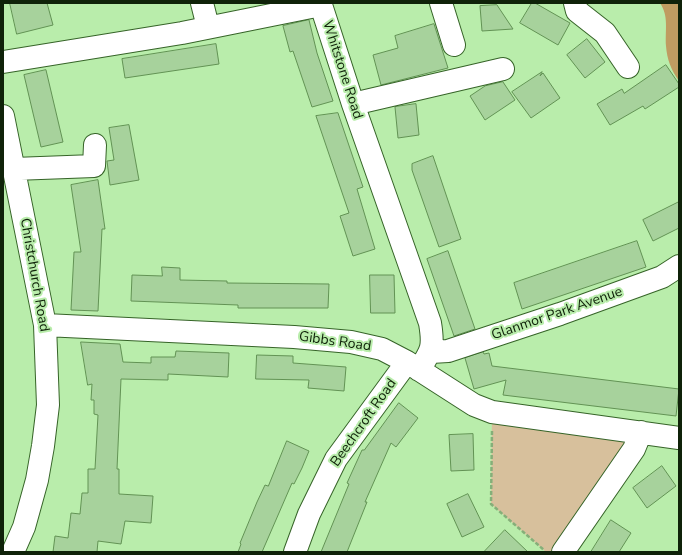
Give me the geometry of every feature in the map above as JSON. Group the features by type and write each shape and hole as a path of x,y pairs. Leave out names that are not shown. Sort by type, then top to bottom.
{"street":[{"path":"202,3 208,28"},
{"path":"441,3 454,45"},
{"path":"575,3 577,11 605,33 628,67"},
{"name":"Whitstone Road","path":"3,62 208,28 327,4 353,104 430,323 432,338 431,352"},
{"path":"353,104 503,69"},
{"name":"Christchurch Road","path":"3,116 45,325 48,405 43,446 24,527 13,552"},
{"path":"14,169 94,166 95,145"},
{"name":"Glanmor Park Avenue","path":"431,352 448,351 560,314 662,277 679,266"},
{"name":"Gibbs Road","path":"45,325 294,337 352,342 382,349 413,366 474,405 492,412 679,438"},
{"path":"413,366 431,352"},
{"name":"Beechcroft Road","path":"295,552 309,514 336,459 413,366"},
{"path":"563,552 634,450 640,432"}],"path":[{"path":"492,412 491,504 546,552"}],"shaded area":[{"path":"660,3 679,3 679,81 672,69 667,55 666,18"},
{"path":"492,412 641,432 563,552 546,552 491,504"}],"building":[{"path":"10,3 47,3 53,25 17,34"},
{"path":"532,3 535,3 570,23 558,45 520,23"},
{"path":"497,5 513,29 482,31 480,6"},
{"path":"309,20 317,53 333,101 312,107 293,51 290,52 283,26"},
{"path":"434,24 448,68 381,85 373,55 398,48 395,36"},
{"path":"587,39 605,62 585,78 567,55"},
{"path":"216,44 219,64 125,78 122,59"},
{"path":"666,65 679,84 679,87 645,109 643,106 610,125 597,104 622,89 624,93"},
{"path":"46,70 63,142 41,147 24,75"},
{"path":"542,72 540,76 543,73 560,98 531,118 512,92"},
{"path":"503,82 515,100 485,120 470,96 485,86"},
{"path":"416,104 419,135 398,138 395,107"},
{"path":"338,113 363,187 357,189 375,249 353,256 340,216 349,213 316,116"},
{"path":"129,125 139,180 110,185 107,161 114,160 109,128"},
{"path":"433,156 461,239 439,247 412,170 412,164"},
{"path":"98,180 105,229 102,229 98,311 71,310 74,252 81,252 71,185"},
{"path":"679,202 679,228 653,241 643,220"},
{"path":"637,241 646,267 522,309 514,283"},
{"path":"448,251 475,329 454,336 427,259"},
{"path":"162,267 180,268 180,280 227,281 227,283 329,284 328,308 238,308 238,305 131,301 132,275 162,276"},
{"path":"370,275 394,275 395,313 371,313"},
{"path":"81,342 120,344 123,362 151,363 151,357 175,357 176,351 229,353 228,377 168,374 168,380 121,379 117,469 119,469 119,494 153,496 151,523 125,521 121,544 98,541 97,552 53,552 55,536 68,538 71,513 80,514 82,493 88,493 88,469 95,469 98,415 94,414 94,400 91,400 92,384 88,385"},
{"path":"483,352 484,354 489,353 492,366 679,389 676,416 503,395 506,380 474,389 465,358"},
{"path":"257,355 293,356 293,363 346,367 344,391 308,388 309,380 256,379"},
{"path":"399,403 418,418 396,447 391,443 365,502 367,502 347,552 321,552 349,484 347,483 362,450 364,450"},
{"path":"473,434 474,470 451,471 449,435"},
{"path":"287,441 309,451 302,468 294,484 292,483 262,552 238,552 240,543 257,502 265,485 268,486"},
{"path":"662,466 676,486 647,508 633,488"},
{"path":"468,494 484,527 462,537 447,504"},
{"path":"611,520 631,533 619,552 591,552"},
{"path":"505,530 528,552 484,552"}]}
